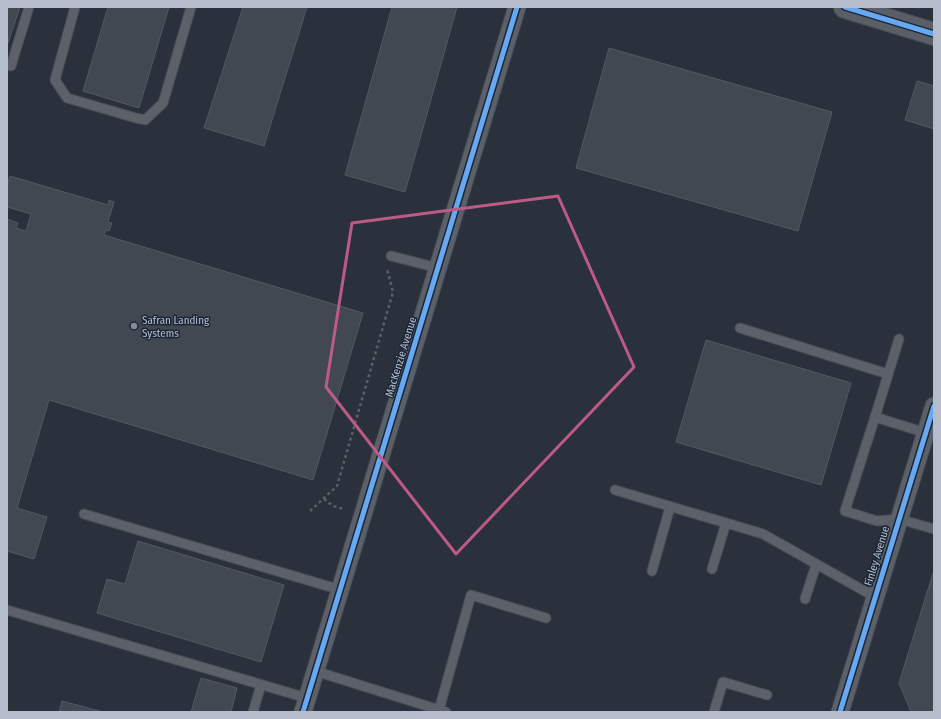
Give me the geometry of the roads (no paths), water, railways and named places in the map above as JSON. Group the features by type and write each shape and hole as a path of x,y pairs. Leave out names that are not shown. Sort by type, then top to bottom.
{"street":[{"name":"MacKenzie Avenue","path":"305,705 517,7"},
{"path":"845,7 934,34"},
{"name":"Finley Avenue","path":"840,712 934,406"}],"lane":[{"path":"7,64 11,66 28,7"},
{"path":"75,7 55,80 67,98 146,120 163,103 191,7"},
{"path":"391,256 438,268"},
{"path":"740,328 888,374"},
{"path":"899,340 846,510 877,521 900,519 934,529"},
{"path":"875,417 926,433"},
{"path":"615,490 763,534 875,597"},
{"path":"652,571 670,506"},
{"path":"84,514 340,590"},
{"path":"712,569 726,523"},
{"path":"805,599 816,565"},
{"path":"316,671 442,711 471,595 546,618"},
{"path":"7,610 261,685 305,705"},
{"path":"714,712 723,682 767,695"},
{"path":"254,712 261,685"}],"place":[{"name":"Safran Landing Systems","path":"134,326"}]}
